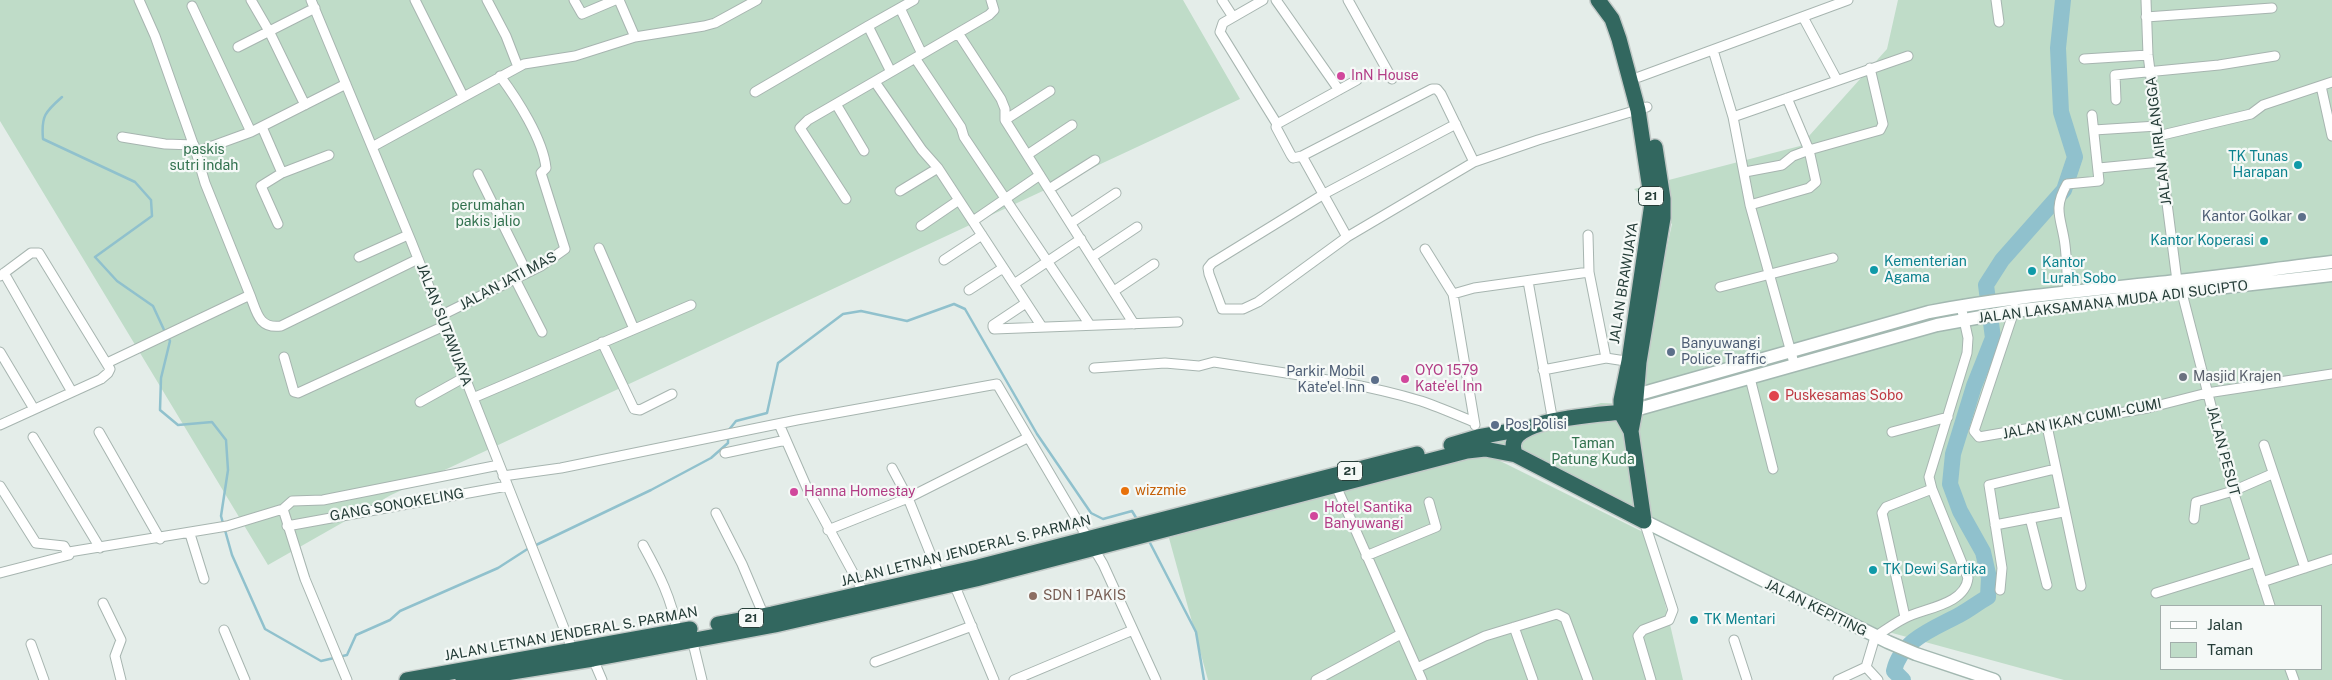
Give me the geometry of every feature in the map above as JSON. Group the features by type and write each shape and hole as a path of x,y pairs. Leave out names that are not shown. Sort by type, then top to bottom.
{"highway":[{"name":"JALAN BRAWIJAYA","path":"1598,0 1612,18 1642,109"},
{"name":"JALAN BRAWIJAYA","path":"1611,0 1624,22 1638,77 1652,203 1628,404"},
{"name":"21","path":"1528,428 1593,414 1628,404 1644,521"},
{"name":"JALAN LETNAN JENDERAL S. PARMAN","path":"463,680 486,678 774,625 954,584 1478,437 1528,428"},
{"path":"1516,455 1512,445 1528,428"},
{"name":"JALAN LETNAN JENDERAL S. PARMAN","path":"1175,522 1336,486 1467,451 1485,449 1516,455"},
{"name":"21","path":"1516,455 1644,521"},
{"name":"JALAN LETNAN JENDERAL S. PARMAN","path":"407,680 764,616 940,575 1093,544"}],"main road":[{"name":"JALAN LAKSAMANA MUDA ADI SUCIPTO","path":"1628,404 1791,350 1929,312 1962,306 2005,307 2180,287 2332,262"},
{"name":"JALAN LAKSAMANA MUDA ADI SUCIPTO","path":"1628,404 1750,378 1794,363 1937,325 1969,319 2005,307 2018,298 2068,292 2180,287 2332,275"},
{"name":"JALAN KEPITING","path":"1644,521 1888,642 1916,654 1994,680"}],"street":[{"path":"139,0 155,36 171,87 206,183 259,318 264,323 269,326 282,326 418,259"},
{"path":"251,0 269,31 305,105"},
{"path":"416,0 463,96"},
{"path":"487,0 506,36 518,67"},
{"path":"574,0 582,14 615,0"},
{"path":"372,147 518,67 568,57 635,37 715,23 757,0"},
{"path":"755,92 914,0"},
{"path":"846,199 800,128 801,125 989,15 994,10 991,0"},
{"path":"1222,0 1233,17"},
{"path":"1263,0 1223,23 1220,32 1277,124 1276,127 1293,158 1302,156 1432,89 1437,89 1474,162"},
{"path":"1276,0 1339,90"},
{"path":"1348,0 1392,79"},
{"path":"1638,77 1803,17 1834,2 1848,0"},
{"path":"1996,0 1999,22"},
{"name":"JALAN AIRLANGGA","path":"2146,0 2148,55 2152,73 2161,162 2180,287"},
{"path":"238,47 269,31 313,4"},
{"name":"JALAN SUTAWIJAYA","path":"313,4 418,259 526,538 573,651"},
{"path":"621,4 635,37"},
{"path":"192,6 251,132"},
{"path":"900,8 918,56 1005,199 1090,325"},
{"path":"2146,17 2272,8"},
{"path":"1803,17 1837,80"},
{"path":"868,26 891,72"},
{"path":"958,33 1002,99 1006,120 1027,155 1134,324"},
{"path":"1713,50 1733,117 1750,205 1794,363"},
{"path":"2084,59 2148,55"},
{"path":"1733,117 1908,56"},
{"path":"2116,100 2115,75 2152,73 2275,56"},
{"path":"1745,172 1782,165 1809,150 1875,132 1882,127 1870,68"},
{"name":"JALAN JATI MAS","path":"440,316 527,273 563,252 565,247 541,174 546,168 544,160 517,98 500,76"},
{"path":"1277,124 1356,80"},
{"path":"875,82 922,150 938,168 1042,327"},
{"path":"2158,136 2251,114 2263,106 2332,82"},
{"path":"122,137 195,149 251,132 346,84"},
{"path":"2321,86 2332,136"},
{"path":"1006,120 1050,91"},
{"path":"1750,205 1815,185 1816,178 1809,150 1787,98"},
{"path":"836,104 864,151"},
{"path":"1456,124 1324,194 1212,263 1208,268 1209,274 1222,309 1250,307 1347,237 1474,162 1538,140 1642,109"},
{"path":"2068,292 2065,244 2059,221 2058,205 2069,183 2099,182 2092,115"},
{"path":"1027,155 1072,125"},
{"path":"2094,130 2157,126"},
{"path":"262,127 282,173"},
{"path":"278,224 261,186 282,173 329,155"},
{"path":"1302,156 1347,237"},
{"path":"1049,189 1095,160"},
{"path":"2099,168 2161,162"},
{"path":"900,191 938,168"},
{"path":"478,174 527,273"},
{"path":"973,221 1040,175"},
{"path":"1071,223 1116,193"},
{"path":"921,226 959,200"},
{"path":"1092,257 1137,227"},
{"path":"359,257 408,235"},
{"path":"944,260 982,235"},
{"path":"1588,235 1589,272 1606,358"},
{"path":"1014,284 1080,239"},
{"path":"599,248 634,329"},
{"path":"1425,250 1452,294 1478,437"},
{"path":"0,424 72,392 108,373 110,368 39,253 31,253 2,275 72,392"},
{"path":"1720,287 1833,258"},
{"path":"1114,291 1154,264"},
{"path":"969,290 1004,268"},
{"path":"1452,294 1474,288 1589,272"},
{"path":"515,279 542,332"},
{"path":"1528,281 1553,422"},
{"name":"JALAN PESUT","path":"2180,287 2233,491 2270,605"},
{"path":"107,364 250,295"},
{"name":"JALAN IKAN CUMI-CUMI","path":"2018,298 2005,307 1975,434 1984,438 2148,408 2207,393 2332,374"},
{"path":"1026,303 992,327 994,329 1178,322"},
{"path":"472,398 691,305"},
{"path":"1838,680 1866,667 1875,636 1905,617 1953,599 1967,583 1968,578 1932,489 1929,476 1967,353 1969,319 1962,306"},
{"path":"284,357 294,392 298,393 444,326"},
{"path":"602,342 634,409 640,410 672,394"},
{"path":"0,352 34,409"},
{"path":"1543,370 1606,358 1634,362"},
{"path":"1094,368 1165,363 1203,365 1214,362 1338,382 1422,401 1474,422"},
{"path":"420,402 464,377"},
{"path":"1750,378 1773,469"},
{"path":"503,476 561,468 738,434 779,424 997,384 1027,438 1093,544 1154,679"},
{"path":"1892,432 1948,417"},
{"path":"779,424 828,530 864,594"},
{"path":"2047,426 2063,512 2080,586"},
{"path":"99,432 160,539"},
{"path":"33,437 100,548"},
{"path":"828,530 908,498 1027,438"},
{"path":"725,453 786,440"},
{"path":"2264,445 2272,474 2305,568"},
{"path":"68,552 190,534 227,526 283,509 292,501 323,500 499,465"},
{"path":"892,468 908,498 940,575"},
{"path":"2000,590 2002,568 1990,484 2055,469"},
{"path":"2194,519 2196,502 2233,491 2272,474"},
{"path":"0,486 36,543 64,546 68,552"},
{"name":"GANG SONOKELING","path":"287,526 507,486"},
{"path":"1336,486 1422,680"},
{"path":"1905,617 1882,513 1886,507 1932,489"},
{"path":"1366,556 1436,527 1429,502"},
{"path":"283,509 305,579 336,651 346,680"},
{"path":"1995,526 2063,512"},
{"path":"716,513 742,564 764,616"},
{"path":"2030,518 2047,585"},
{"path":"1644,521 1673,610 1669,620 1643,630 1638,636 1651,680"},
{"path":"190,534 204,579"},
{"path":"643,545 664,584 674,608 677,632"},
{"path":"0,573 66,557 68,552"},
{"path":"2262,582 2332,559"},
{"path":"2156,593 2256,562"},
{"path":"954,584 994,680"},
{"path":"103,603 121,640 115,656 121,680"},
{"path":"1417,668 1485,636 1557,614 1565,618 1588,680"},
{"path":"875,662 972,626"},
{"path":"1514,627 1533,680"},
{"path":"224,630 245,680"},
{"path":"1014,680 1133,630"},
{"path":"1316,680 1401,634"},
{"path":"692,639 702,680"},
{"path":"1734,640 1747,680"},
{"path":"31,644 44,680"},
{"path":"593,659 602,680"},
{"path":"1866,667 1878,680"}],"green space":[{"name":"perumahan pakis jalio","path":"0,0 1183,0 1240,99 391,495 268,565 0,121"},
{"path":"1898,0 2332,0 2332,680 2064,680 1863,625 1644,521 1637,384 1672,224 1634,189 1800,146 1887,49"},
{"name":"Taman Patung Kuda","path":"1601,403 1632,404 1640,459 1635,521 1469,440"},
{"path":"1468,445 1649,535 1683,680 1208,680 1169,538"}],"waterway":[{"path":"1903,680 1894,671 1898,660 1912,643 1988,597 1989,578 1983,552 1960,511 1950,484 1953,454 1974,386 1993,338 1986,285 2002,260 2064,190 2075,157 2061,112 2058,48 2063,0"},
{"path":"62,97 45,115 43,139 135,182 151,200 152,216 95,257 117,281 153,306 165,332"},
{"path":"728,431 736,421 767,413 778,363 843,314 861,311 907,321 954,304 965,309 1037,434 1091,513 1103,519 1132,511 1138,521"},
{"path":"168,337 170,341 161,378 160,410 178,425 212,422 226,440 228,470 221,516 232,555 265,629 321,661 347,655 356,635 390,620 400,611 498,568 529,548"},
{"path":"534,546 651,490 711,458 728,443 728,436"},
{"path":"1148,539 1196,632 1204,680"}],"place":[{"name":"InN House","path":"1341,76"},
{"name":"TK Tunas Harapan","path":"2298,165"},
{"name":"Kantor Golkar","path":"2302,217"},
{"name":"Kantor Koperasi","path":"2264,241"},
{"name":"Kementerian Agama","path":"1874,270"},
{"name":"Kantor Lurah Sobo","path":"2032,271"},
{"name":"Banyuwangi Police Traffic","path":"1671,352"},
{"name":"Masjid Krajen","path":"2183,377"},
{"name":"OYO 1579 Kate'el Inn","path":"1405,379"},
{"name":"Parkir Mobil Kate'el Inn","path":"1375,380"},
{"name":"Puskesamas Sobo","path":"1774,396"},
{"name":"Pos Polisi","path":"1495,425"},
{"name":"wizzmie","path":"1125,491"},
{"name":"Hanna Homestay","path":"794,492"},
{"name":"Hotel Santika Banyuwangi","path":"1314,516"},
{"name":"TK Dewi Sartika","path":"1873,570"},
{"name":"SDN 1 PAKIS","path":"1033,596"},
{"name":"TK Mentari","path":"1694,620"}],"park label":[{"name":"paskis sutri indah","path":"204,158"}]}
